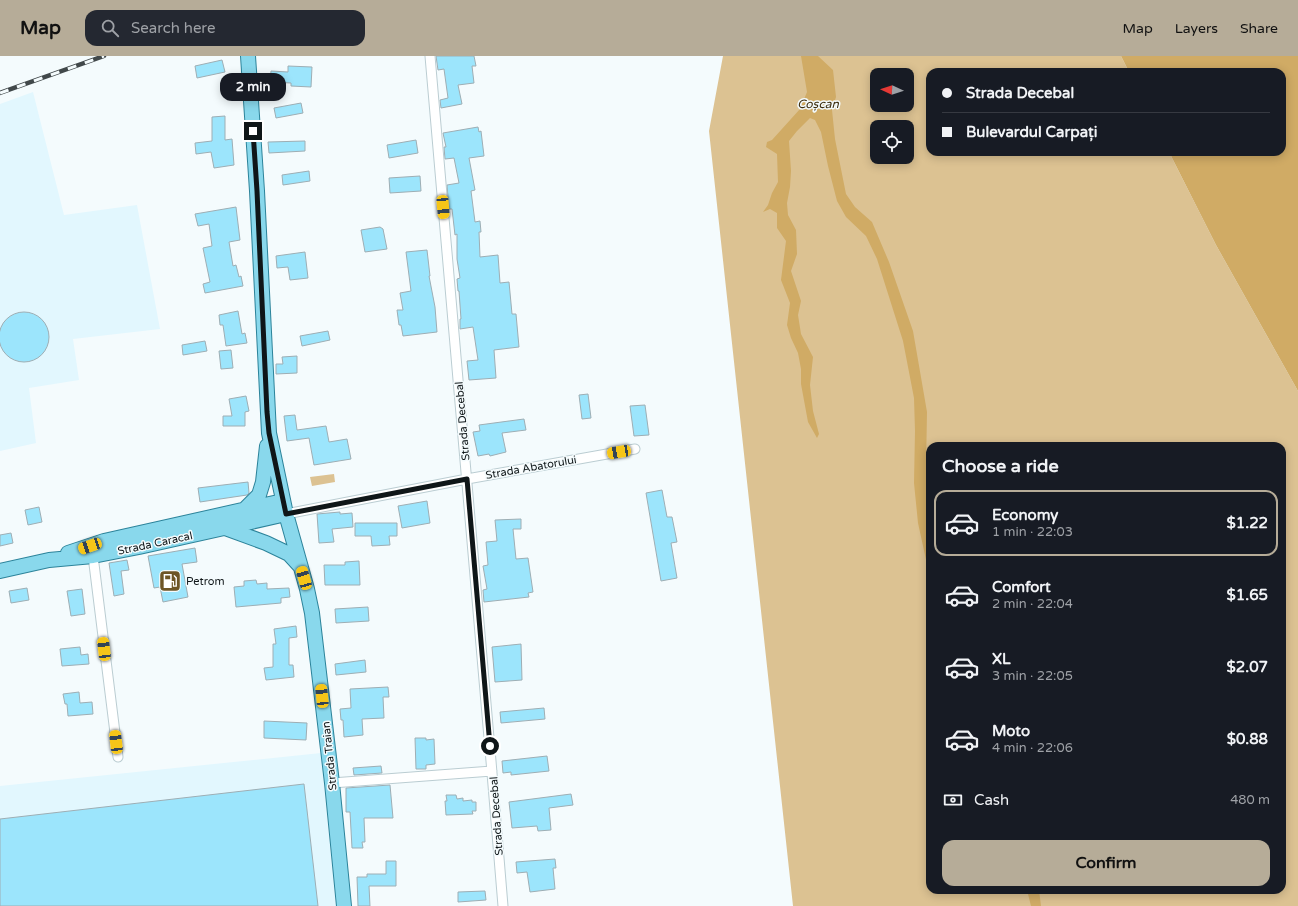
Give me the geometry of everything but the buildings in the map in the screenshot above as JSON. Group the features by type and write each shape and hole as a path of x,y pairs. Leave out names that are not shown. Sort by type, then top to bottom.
{"main road":[{"path":"244,510 258,495 263,482 269,433 257,191 248,56"},
{"name":"Strada Traian","path":"269,433 284,508 312,612 332,783 344,906"},
{"path":"49,560 104,541 244,510 284,508"},
{"name":"Strada Caracal","path":"0,571 49,560 93,556 225,528 284,508"},
{"path":"225,528 266,542 289,554 301,567"}],"street":[{"name":"Strada Decebal","path":"430,56 503,906"},
{"name":"Strada Abatorului","path":"284,508 467,479 635,449"},
{"path":"93,556 118,757"},
{"path":"332,783 492,771"}],"shaded area":[{"path":"723,56 1121,56 1127,68 926,68 926,156 1171,156 1216,245 1298,391 1298,906 793,906 709,131"},
{"path":"33,92 64,215 137,205 160,329 73,339 79,380 29,388 36,443 0,451 0,104"},
{"path":"334,474 335,482 312,486 310,477"},
{"path":"321,753 336,906 0,906 0,786"}],"water":[{"name":"Coșcan","path":"801,56 818,56 833,70 836,97 832,110 835,139 846,194 855,207 872,222 889,262 913,331 927,412 926,560 918,523 914,483 914,398 903,341 877,259 866,236 846,217 837,201 821,132 815,120 810,118 789,141 791,171 787,203 788,215 796,230 797,254 791,271 801,301 798,315 801,334 813,357 810,385 813,411 819,434 817,438 808,422 801,384 801,369 798,353 787,325 790,303 781,280 786,241 777,228 777,213 770,209 763,212 768,205 778,182 777,154 766,147 767,142 772,140 800,109 807,92"},
{"path":"1121,56 1298,56 1298,391 1216,245 1171,156 1286,156 1286,68 1127,68"},
{"path":"1028,894 1040,894 1041,906 1031,906"}],"railway":[{"path":"0,93 104,56"}],"place":[{"name":"Petrom","path":"170,581"}],"route":[{"path":"253,131 267,412 269,433 286,514 467,479 490,746"}]}
